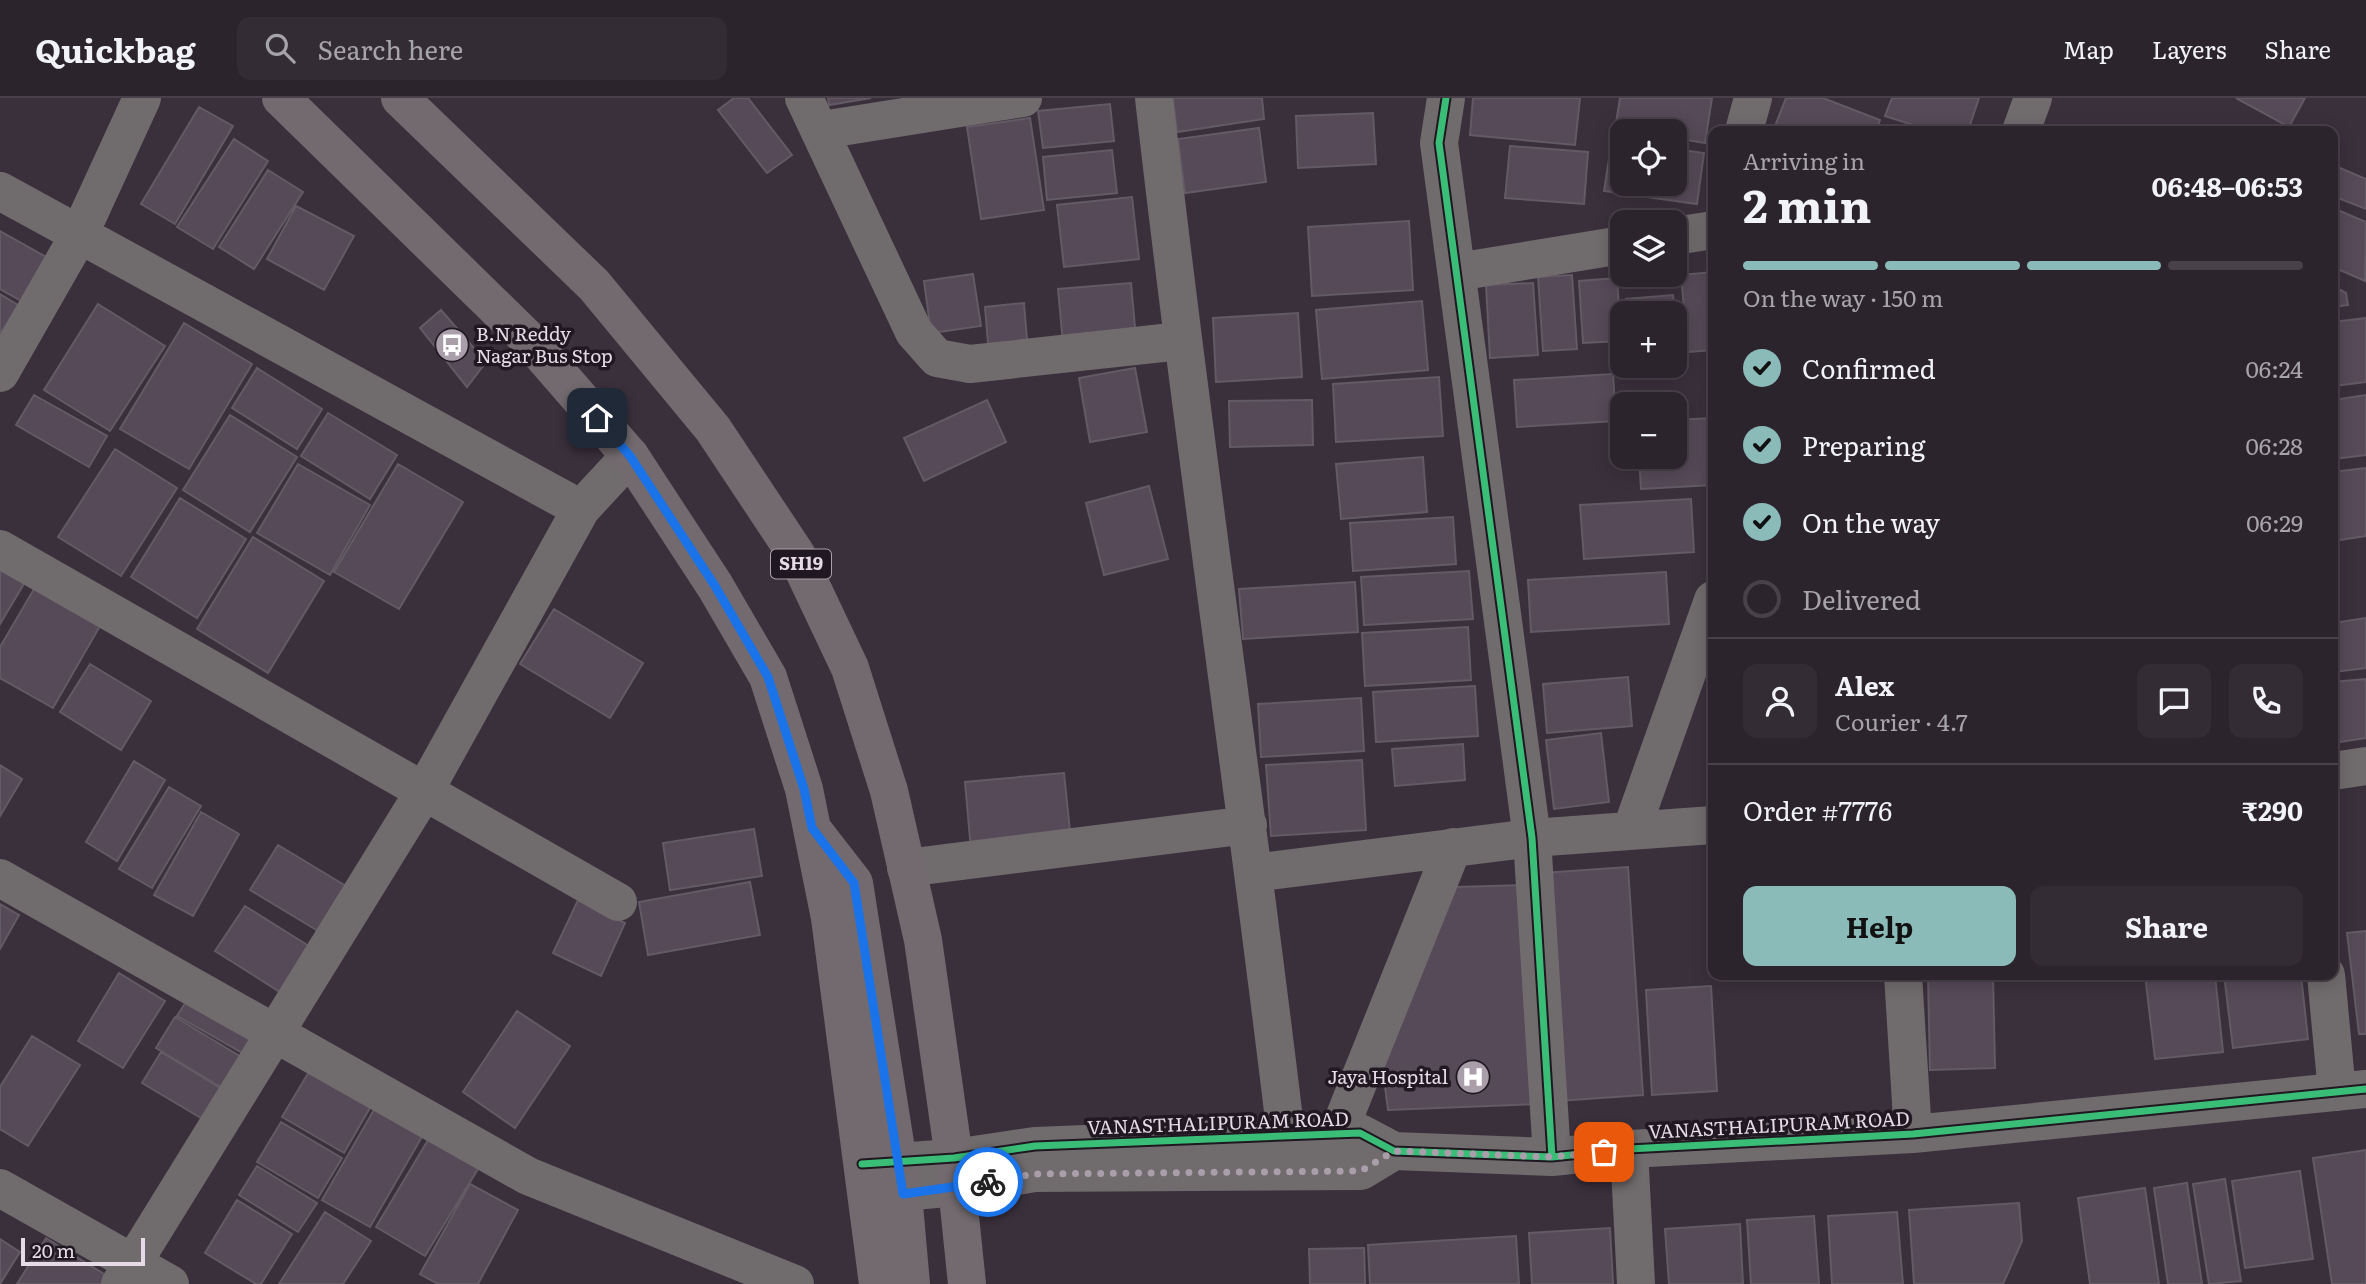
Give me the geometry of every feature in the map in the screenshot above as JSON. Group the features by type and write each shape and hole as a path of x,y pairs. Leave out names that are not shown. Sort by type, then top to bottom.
{"main road":[{"path":"281,98 530,341 630,456 715,586 768,677 804,789 882,1179 911,1284"},
{"name":"SH19","path":"400,98 594,285 713,429 796,554 850,668 889,791 923,940 956,1173 967,1284"},
{"path":"878,1284 882,1179"}],"street":[{"path":"0,373 80,233 142,98"},
{"path":"1023,98 813,114 914,332 937,358 970,364 1181,341"},
{"path":"1154,98 1181,341 1248,825 1286,1136"},
{"path":"1446,98 1439,143 1532,838 1552,1157"},
{"path":"1745,126 1753,98"},
{"path":"2023,126 2033,98"},
{"path":"0,191 581,509"},
{"path":"1687,234 1708,231"},
{"path":"1457,271 1610,247"},
{"path":"127,1273 425,790 581,509 630,456"},
{"path":"0,549 618,902"},
{"path":"1632,831 1708,614"},
{"path":"2338,770 2366,766"},
{"path":"906,867 1248,825"},
{"path":"1253,873 1532,838 1708,825"},
{"path":"1338,1133 1453,848"},
{"path":"0,878 528,1176 795,1284"},
{"path":"1903,980 1913,1134"},
{"path":"2327,980 2351,1091"},
{"name":"VANASTHALIPURAM ROAD","path":"956,1173 1035,1146 1360,1133 1394,1151 1552,1157 1629,1149 1913,1134 2351,1091"},
{"path":"1629,1149 1636,1284"},
{"name":"VANASTHALIPURAM ROAD","path":"882,1179 956,1173 1361,1171 1394,1151"},
{"path":"0,1188 127,1273 170,1284"}],"building":[{"path":"734,98 748,98 792,155 767,173 718,110"},
{"path":"828,98 871,98 829,105"},
{"path":"1173,98 1262,98 1264,119 1177,132"},
{"path":"1473,98 1580,98 1575,145 1470,135"},
{"path":"1620,98 1712,98 1705,143 1687,140 1687,119 1617,119"},
{"path":"1786,98 1823,98 1880,120 1878,126 1775,126"},
{"path":"1892,98 1979,98 1970,126 1916,126 1885,116"},
{"path":"2236,98 2305,98 2287,126"},
{"path":"1110,104 1114,141 1043,148 1038,111"},
{"path":"199,107 233,126 175,224 141,204"},
{"path":"1373,113 1376,164 1298,168 1296,116"},
{"path":"1030,118 1044,210 981,219 967,127"},
{"path":"1259,128 1266,182 1185,193 1178,139"},
{"path":"234,139 268,161 213,249 177,227"},
{"path":"1510,146 1588,152 1584,204 1505,198"},
{"path":"1112,150 1117,193 1047,200 1043,157"},
{"path":"1687,151 1704,153 1697,204 1640,196 1687,196"},
{"path":"1610,153 1610,192 1604,191"},
{"path":"2338,167 2366,179 2366,209 2338,198"},
{"path":"268,170 303,192 254,269 219,247"},
{"path":"1132,197 1139,259 1064,267 1057,205"},
{"path":"296,206 354,236 324,290 267,259"},
{"path":"2338,210 2366,222 2365,281 2338,269"},
{"path":"1409,221 1413,290 1312,296 1308,227"},
{"path":"0,231 48,258 23,302 0,289"},
{"path":"1708,272 1708,350 1688,352 1687,301 1683,301 1682,287 1687,287 1687,274"},
{"path":"973,274 981,326 931,333 924,281"},
{"path":"1572,275 1577,349 1543,351 1538,277"},
{"path":"1610,279 1610,287 1618,287 1618,301 1610,301 1610,342 1583,343 1579,281"},
{"path":"1131,283 1136,338 1063,343 1058,289"},
{"path":"1533,283 1538,355 1490,358 1486,285"},
{"path":"2338,289 2346,293 2348,305 2338,306"},
{"path":"0,294 18,305 1,333 0,332"},
{"path":"1673,295 1674,301 1626,301"},
{"path":"1422,301 1428,370 1322,379 1316,310"},
{"path":"1024,303 1028,352 989,355 985,307"},
{"path":"98,304 165,346 110,431 44,390"},
{"name":"B.N Reddy Nagar Bus Stop","path":"441,310 486,362 467,387 420,328"},
{"path":"1298,313 1302,377 1216,382 1213,318"},
{"path":"2366,318 2366,382 2338,385 2338,321"},
{"path":"184,323 252,364 189,469 120,429"},
{"path":"257,368 322,409 297,449 232,408"},
{"path":"1135,368 1147,432 1090,442 1079,378"},
{"path":"1610,374 1610,378 1613,378 1614,392 1610,392 1610,421 1517,427 1514,380"},
{"path":"1439,377 1443,436 1336,442 1333,384"},
{"path":"34,395 107,436 89,467 16,425"},
{"path":"2366,395 2366,455 2338,458 2338,399"},
{"path":"987,400 1006,442 924,481 904,438"},
{"path":"1312,400 1313,445 1230,447 1229,401"},
{"path":"328,413 397,455 370,499 301,456"},
{"path":"230,415 297,457 250,532 183,490"},
{"path":"1708,418 1708,485 1641,489 1640,469 1687,469 1687,419"},
{"path":"115,449 177,488 121,576 58,537"},
{"path":"1423,457 1427,512 1341,519 1336,464"},
{"path":"298,464 370,505 330,575 257,533"},
{"path":"398,464 463,502 399,609 334,572"},
{"path":"2366,468 2366,536 2338,540 2338,471"},
{"path":"1149,486 1168,559 1104,575 1086,503"},
{"path":"180,498 246,539 197,618 131,577"},
{"path":"1691,499 1694,552 1584,559 1580,505"},
{"path":"1453,517 1456,564 1353,571 1350,523"},
{"path":"253,537 324,581 268,673 197,629"},
{"path":"0,560 28,577 0,624"},
{"path":"1469,571 1473,619 1364,625 1361,577"},
{"path":"1666,572 1669,624 1531,632 1528,580"},
{"path":"1355,582 1358,632 1243,639 1239,589"},
{"path":"34,589 100,626 53,708 0,678 0,647"},
{"path":"554,609 643,663 610,718 520,664"},
{"path":"2366,618 2366,668 2338,671 2338,622"},
{"path":"1468,627 1471,680 1365,686 1362,633"},
{"path":"90,664 151,701 121,750 60,712"},
{"path":"1628,677 1632,726 1547,733 1543,684"},
{"path":"2366,679 2366,738 2338,742 2338,682"},
{"path":"1475,686 1478,736 1376,742 1373,692"},
{"path":"1361,698 1364,751 1261,757 1258,704"},
{"path":"1601,733 1609,802 1554,809 1546,740"},
{"path":"1463,744 1465,780 1395,786 1392,749"},
{"path":"1362,760 1366,830 1271,836 1266,765"},
{"path":"134,761 165,780 117,861 86,842"},
{"path":"0,765 22,779 0,816"},
{"path":"1064,773 1071,841 971,850 965,782"},
{"path":"169,787 201,806 152,888 119,869"},
{"path":"201,812 239,834 193,916 154,895"},
{"path":"754,829 762,876 670,890 663,843"},
{"path":"278,845 346,886 318,931 250,890"},
{"path":"1628,867 1643,1095 1558,1101 1543,873"},
{"path":"750,882 760,935 648,955 639,902"},
{"path":"1528,885 1538,1104 1388,1110 1381,1056 1456,887"},
{"path":"578,900 625,923 601,976 553,953"},
{"path":"0,904 19,915 0,949"},
{"path":"245,906 312,948 283,994 215,951"},
{"path":"2366,931 2366,1034 2359,1034 2347,933"},
{"path":"119,973 165,1001 123,1068 78,1041"},
{"path":"1928,980 1993,980 1995,1068 1930,1070"},
{"path":"2146,980 2216,980 2223,1052 2155,1059"},
{"path":"2225,980 2302,980 2308,1039 2233,1048"},
{"path":"1711,986 1717,1091 1652,1095 1646,990"},
{"path":"191,994 260,1033 248,1056 177,1016"},
{"path":"517,1011 570,1046 515,1128 463,1092"},
{"path":"175,1017 248,1061 229,1092 156,1048"},
{"path":"32,1036 80,1065 28,1146 0,1129 0,1087"},
{"path":"161,1052 230,1094 211,1124 142,1083"},
{"path":"310,1070 371,1106 344,1153 282,1117"},
{"path":"375,1108 423,1135 370,1227 322,1200"},
{"path":"281,1122 342,1158 318,1198 257,1162"},
{"path":"431,1135 481,1164 425,1256 376,1227"},
{"path":"2366,1150 2366,1284 2332,1284 2313,1158"},
{"path":"257,1166 317,1203 298,1232 239,1195"},
{"path":"2300,1171 2313,1259 2245,1268 2232,1181"},
{"path":"2225,1179 2241,1281 2209,1284 2193,1184"},
{"path":"2187,1183 2202,1284 2168,1284 2154,1188"},
{"path":"470,1184 518,1210 478,1284 438,1284 420,1274"},
{"path":"2145,1188 2159,1284 2090,1284 2078,1198"},
{"path":"237,1200 292,1234 261,1284 256,1284 205,1253"},
{"path":"2019,1203 2022,1241 2003,1284 1914,1284 1909,1210"},
{"path":"325,1212 371,1241 343,1284 279,1284"},
{"path":"1897,1212 1903,1284 1832,1284 1828,1216"},
{"path":"1814,1216 1819,1284 1751,1284 1747,1220"},
{"path":"1740,1224 1743,1284 1669,1284 1665,1229"},
{"path":"1610,1228 1613,1284 1532,1284 1529,1233"},
{"path":"1516,1236 1519,1284 1370,1284 1368,1245"},
{"path":"46,1238 112,1279 109,1284 17,1284"},
{"path":"0,1239 20,1252 0,1284"},
{"path":"1364,1248 1365,1284 1310,1284 1309,1249"}],"cycle path":[{"path":"1446,98 1439,143 1532,838 1552,1157"},
{"path":"862,1164 954,1158 1035,1146 1360,1133 1394,1151 1552,1157 1629,1149 1913,1134 2366,1089"}],"way so far":[{"path":"988,1182 1034,1174 1361,1171 1394,1151 1552,1157 1604,1152"}],"place":[{"name":"B.N Reddy Nagar Bus Stop","path":"452,345"},
{"name":"Jaya Hospital","path":"1473,1077"}],"route":[{"path":"597,418 630,456 715,586 768,677 804,789 812,828 854,883 903,1194 988,1182"}]}
